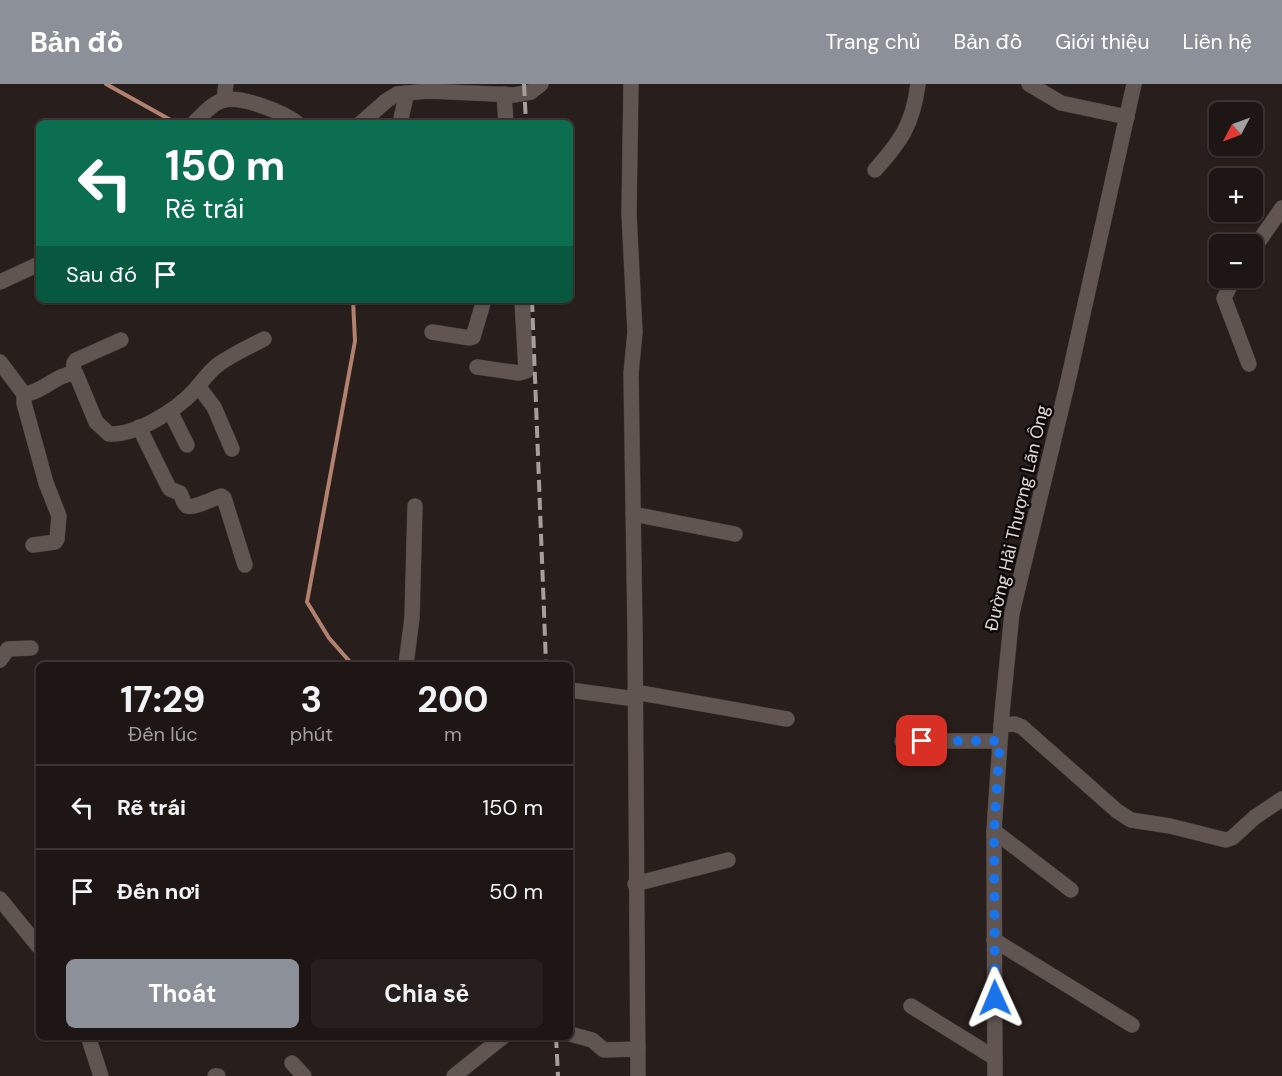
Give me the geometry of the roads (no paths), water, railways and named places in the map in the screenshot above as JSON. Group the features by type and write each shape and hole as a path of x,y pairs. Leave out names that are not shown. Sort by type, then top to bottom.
{"street":[{"path":"224,100 226,84"},
{"path":"365,120 392,97 405,93 428,91 504,94 531,92 541,84"},
{"path":"631,84 629,214 635,332 631,373 638,1076"},
{"path":"875,170 905,133 918,84"},
{"path":"1029,84 1061,103 1127,117"},
{"name":"Đường Hải Thượng Lãn Ông","path":"995,1076 994,831 1001,724 1013,604 1068,381 1134,84"},
{"path":"400,120 405,93"},
{"path":"504,94 506,120"},
{"path":"197,120 224,100 238,99 279,112 292,120"},
{"path":"1263,235 1282,208"},
{"path":"0,282 36,265"},
{"path":"1229,288 1224,298 1249,364"},
{"path":"432,332 473,337 483,303"},
{"path":"477,367 519,374 526,371 522,303"},
{"path":"73,373 78,376 96,422 109,434 120,434 170,411 179,405 220,363 264,339"},
{"path":"73,373 76,360 121,340"},
{"path":"0,362 24,394 24,403 46,483 60,521 55,542 33,545"},
{"path":"24,394 34,392 73,373"},
{"path":"198,386 214,407 232,449"},
{"path":"170,411 188,445"},
{"path":"139,427 168,486 180,493 184,505 193,507 221,496 224,498 245,565"},
{"path":"406,662 412,618 415,507"},
{"path":"633,514 735,534"},
{"path":"0,660 8,649 31,648"},
{"path":"573,690 635,696 787,719"},
{"path":"1001,724 1015,724 1022,727 1117,811 1131,820 1170,826 1226,840 1232,838 1255,817 1282,799"},
{"path":"902,741 1000,741"},
{"path":"994,831 1071,890"},
{"path":"635,884 728,860"},
{"path":"0,900 5,915 33,927"},
{"path":"994,940 1132,1025"},
{"path":"910,1006 996,1058"},
{"path":"573,1035 592,1040 604,1050 638,1049"},
{"path":"89,1040 101,1076"},
{"path":"454,1076 499,1040"},
{"path":"292,1063 304,1076"}],"waterway":[{"path":"106,84 171,120"},
{"path":"350,662 329,638 307,602 355,341 353,303"}],"railway":[{"path":"524,84 526,120"},
{"path":"532,303 546,662"},
{"path":"556,1040 558,1076"}]}
